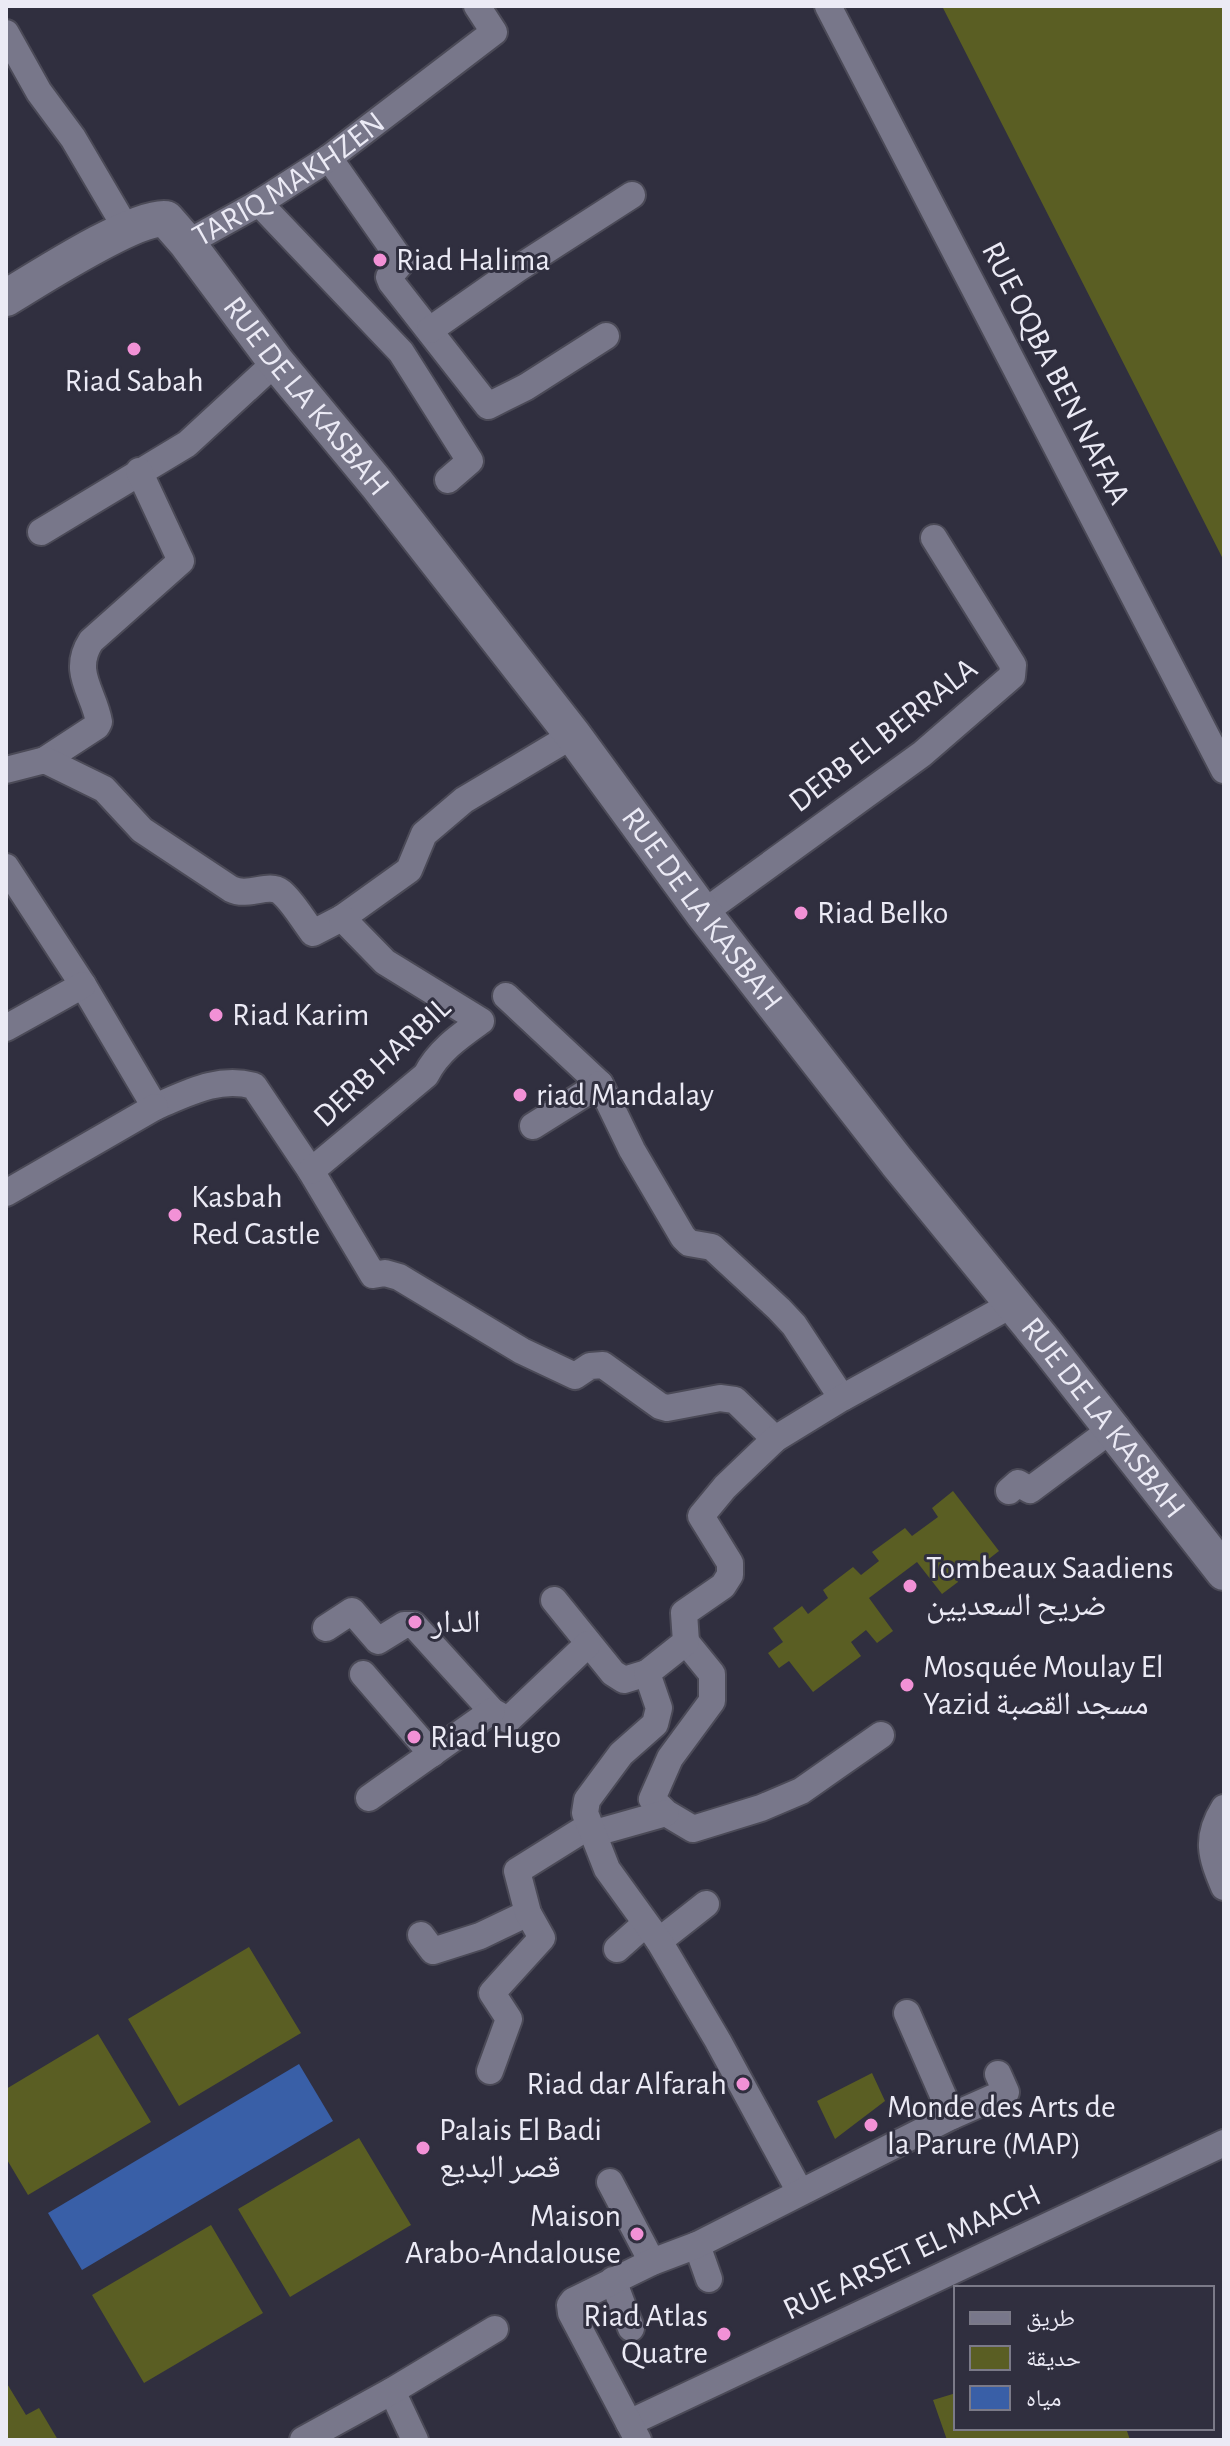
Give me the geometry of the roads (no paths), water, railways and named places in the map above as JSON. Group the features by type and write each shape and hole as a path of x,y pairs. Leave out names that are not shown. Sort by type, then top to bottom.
{"street":[{"name":"TARIQ MAKHZEN","path":"6,298 151,219 166,219 187,243 259,203 329,158 494,32 477,6"},
{"name":"RUE OQBA BEN NAFAA","path":"828,6 1224,770"},
{"path":"6,33 39,92 73,138 127,230"},
{"path":"329,158 402,262 389,277 391,282 488,406 526,387 606,336"},
{"path":"430,330 632,195"},
{"path":"259,203 401,352 470,461 448,480"},
{"name":"RUE DE LA KASBAH","path":"187,243 276,362 377,484 573,735 703,913 897,1162 1114,1427 1224,1572"},
{"path":"41,532 198,435 276,362"},
{"path":"6,770 45,760 97,726 99,722 86,689 83,656 91,641 181,561 139,471"},
{"name":"DERB EL BERRALA","path":"703,913 922,754 1012,676 1013,665 934,538"},
{"path":"45,760 104,789 132,822 231,889 244,894 270,888 280,891 313,933 342,918 409,870 424,834 464,800 573,735"},
{"path":"6,867 83,985 155,1107"},
{"name":"DERB HARBIL","path":"311,1171 426,1075 433,1061 453,1041 481,1021 385,962 342,918"},
{"path":"6,1028 83,985"},
{"path":"506,996 600,1084 632,1150 683,1237 689,1243 712,1247 779,1309 794,1325 842,1398"},
{"path":"6,1193 155,1107 200,1088 235,1082 254,1086 311,1171 373,1275 385,1273 399,1277 522,1351 575,1376 590,1366 603,1365 660,1406 667,1408 720,1398 735,1400 775,1439"},
{"path":"533,1126 600,1084"},
{"path":"881,1735 801,1791 761,1808 693,1829 666,1813 652,1799 670,1758 712,1701 712,1674 686,1642 684,1613 723,1586 730,1575 730,1563 701,1516 725,1487 775,1439 842,1398 1013,1304"},
{"path":"1009,1491 1018,1483 1030,1490 1114,1427"},
{"path":"554,1600 613,1673 636,1676 686,1642"},
{"path":"326,1628 352,1611 378,1641 404,1625 414,1625 503,1720 511,1718 588,1644"},
{"path":"363,1674 432,1754"},
{"path":"636,1676 659,1708 655,1724 621,1754 587,1800 590,1824 607,1869 652,1932 718,2041 800,2192"},
{"path":"369,1798 492,1711"},
{"path":"1224,1808 1210,1834 1214,1863 1224,1887"},
{"path":"490,2071 509,2019 492,1993 551,1932 528,1913 517,1871 590,1824 666,1813"},
{"path":"617,1949 706,1904"},
{"path":"421,1935 433,1951 480,1936 528,1913"},
{"path":"907,2013 950,2112"},
{"path":"633,2432 570,2309 573,2301 652,2262 697,2245 950,2112 1006,2092 998,2074"},
{"name":"RUE ARSET EL MAACH","path":"633,2432 1224,2143"},
{"path":"610,2182 652,2262"},
{"path":"697,2245 709,2279"},
{"path":"613,2280 631,2328"},
{"path":"315,2437 495,2329"},
{"path":"392,2391 415,2440"}],"water":[{"path":"299,2064 333,2121 82,2270 48,2213"}],"place":[{"name":"Riad Halima","path":"380,260"},
{"name":"Riad Sabah","path":"134,349"},
{"name":"Riad Belko","path":"801,913"},
{"name":"Riad Karim","path":"216,1015"},
{"name":"riad Mandalay","path":"520,1095"},
{"name":"Kasbah Red Castle","path":"175,1215"},
{"name":"Tombeaux Saadiens ضريح السعديين","path":"910,1586"},
{"name":"الدار","path":"415,1622"},
{"name":"Mosquée Moulay El Yazid مسجد القصبة","path":"907,1685"},
{"name":"Riad Hugo","path":"414,1737"},
{"name":"Riad dar Alfarah","path":"743,2084"},
{"name":"Monde des Arts de la Parure (MAP)","path":"871,2125"},
{"name":"Palais El Badi قصر البديع","path":"423,2148"},
{"name":"Maison Arabo-Andalouse","path":"637,2234"},
{"name":"Riad Atlas Quatre","path":"724,2334"}]}
